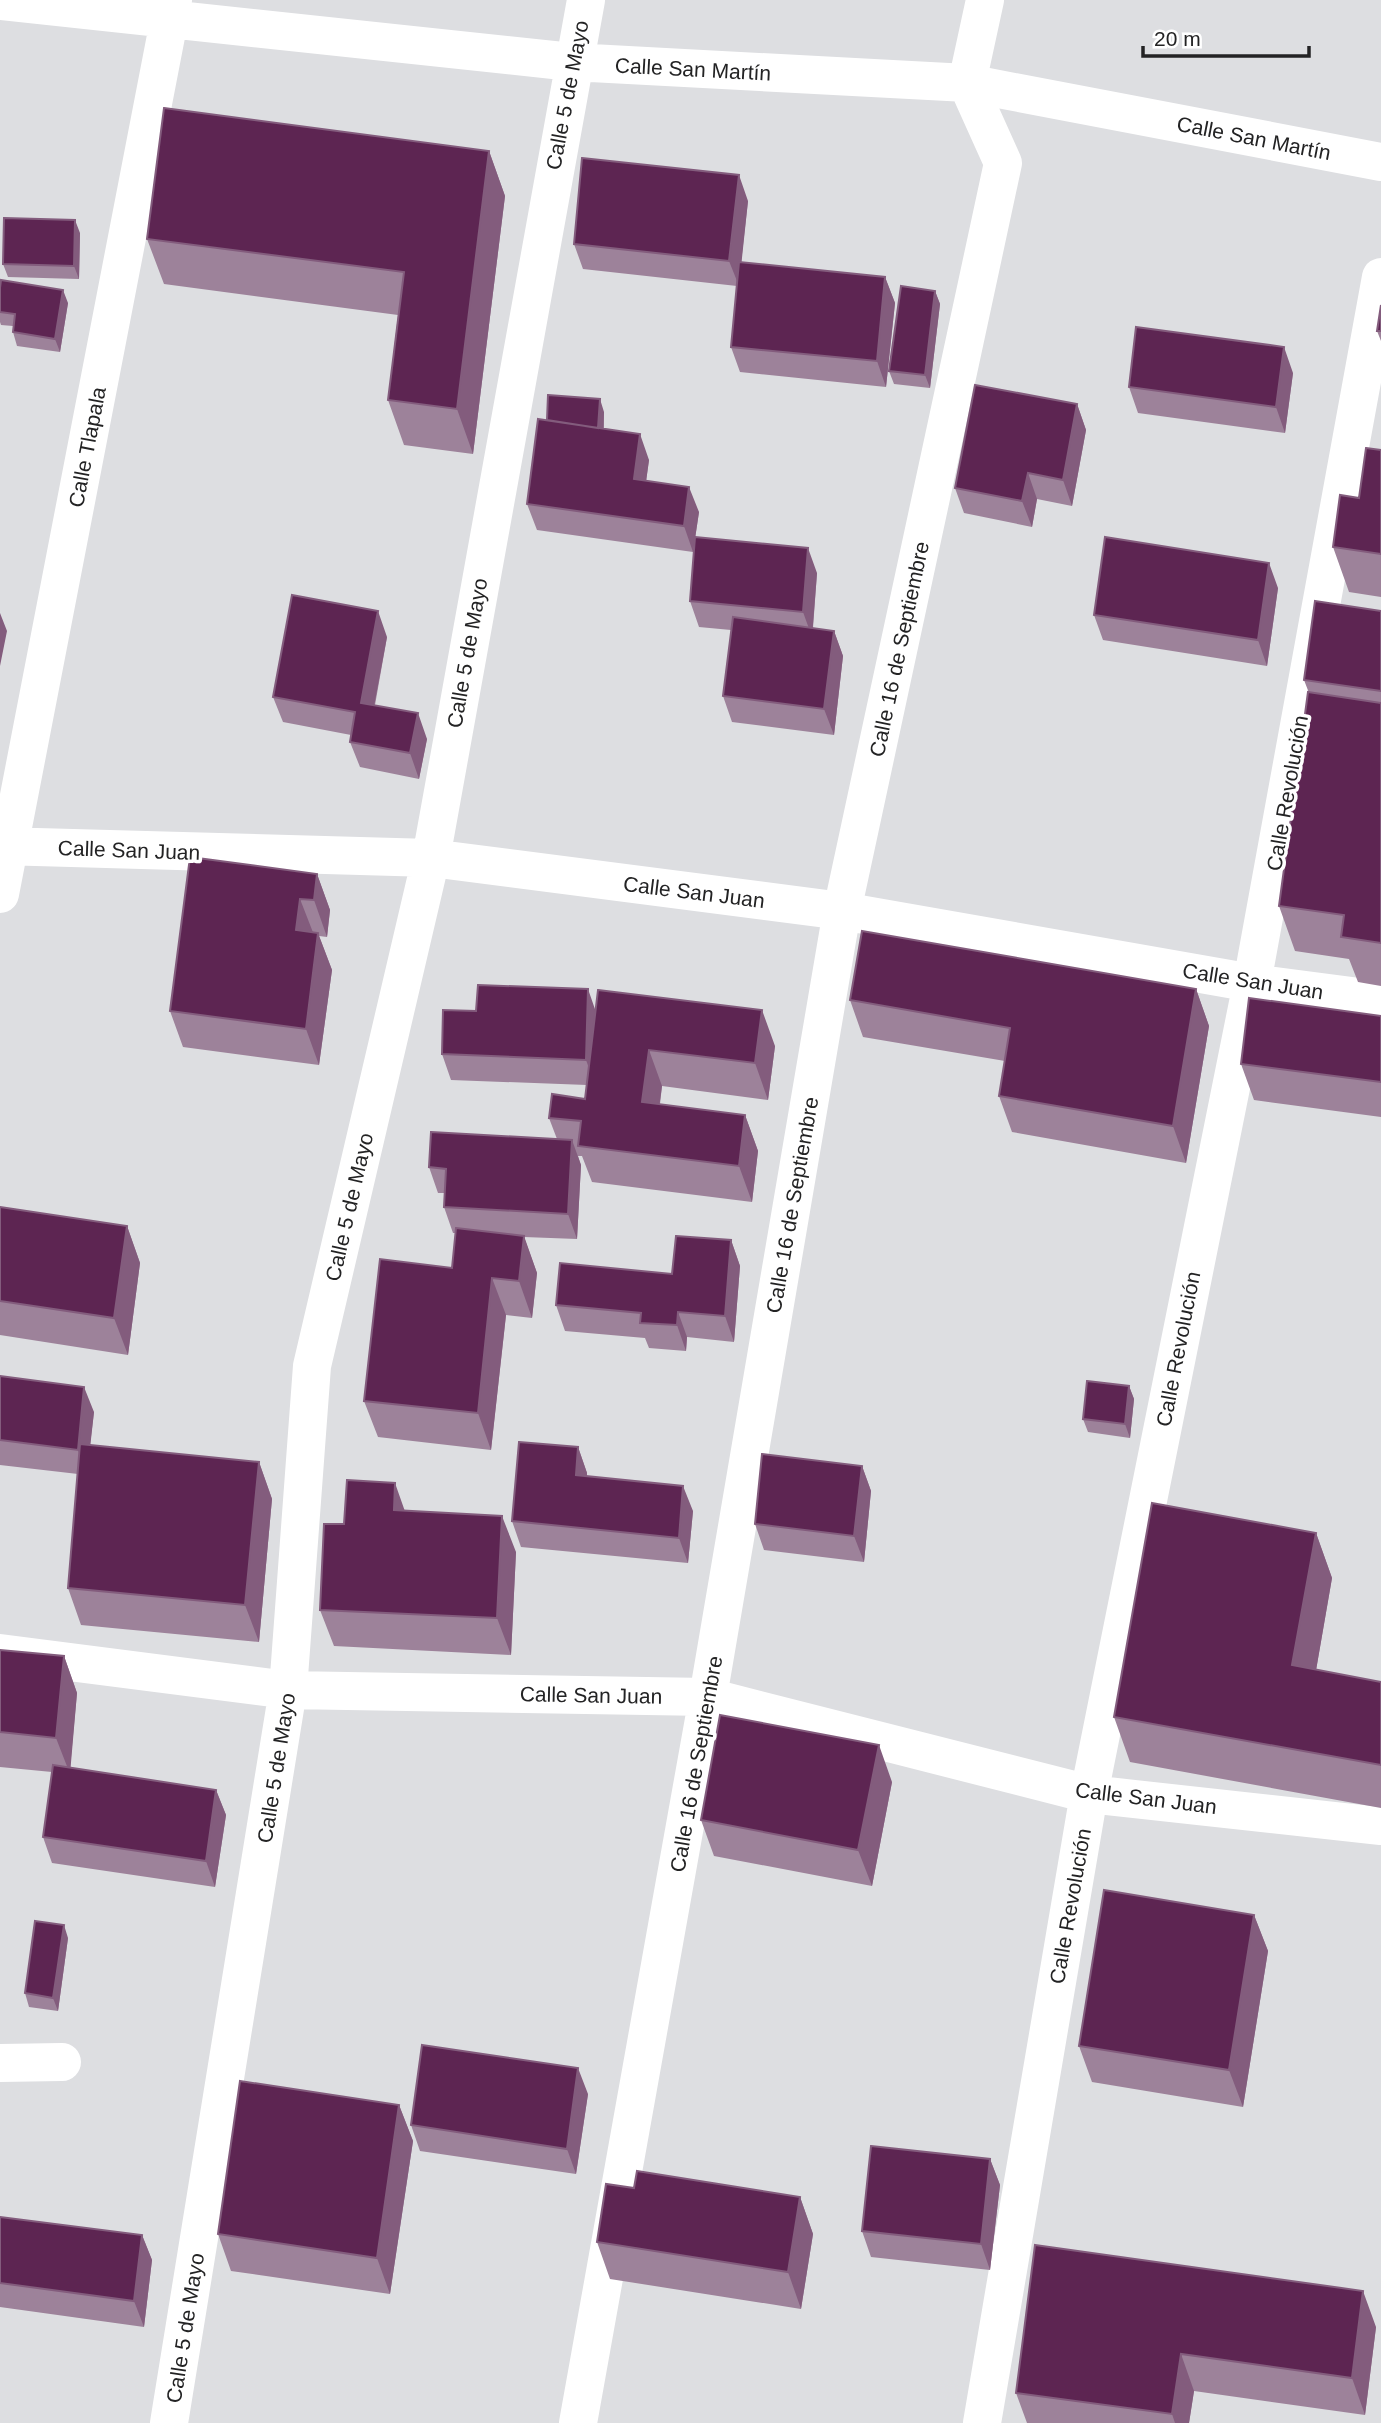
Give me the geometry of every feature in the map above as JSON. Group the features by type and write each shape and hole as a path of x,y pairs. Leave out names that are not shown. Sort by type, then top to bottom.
{"street":[{"name":"Calle 5 de Mayo","path":"169,2423 288,1690 312,1366 431,858 572,62 586,0"},
{"path":"967,83 985,0"},
{"name":"Calle San Martín","path":"0,1 171,10 572,62 967,83 1381,162"},
{"name":"Calle Tlapala","path":"0,894 5,846 171,10"},
{"name":"Calle 16 de Septiembre","path":"578,2423 708,1697 842,911 1003,163 967,83"},
{"name":"Calle Revolución","path":"982,2423 1089,1794 1252,983 1381,276"},
{"name":"Calle San Juan","path":"5,846 431,858 842,911 1252,983 1381,1000"},
{"name":"Calle San Juan","path":"0,1653 288,1690 708,1697 1089,1794 1381,1826"},
{"path":"0,2063 62,2062"}],"building":[{"path":"164,108 489,151 457,409 388,400 404,272 147,239"},
{"path":"582,158 739,175 729,261 574,244"},
{"path":"4,218 75,220 74,266 3,264"},
{"path":"739,262 885,277 877,361 731,347"},
{"path":"1,280 63,290 55,339 13,332 15,314 0,312"},
{"path":"901,286 935,291 925,375 889,371"},
{"path":"1381,305 1381,331 1377,331"},
{"path":"1136,327 1284,347 1276,407 1129,387"},
{"path":"975,385 1077,404 1063,480 1028,473 1022,501 955,488"},
{"path":"548,395 600,399 598,428 547,420"},
{"path":"538,419 640,434 634,479 689,487 684,526 527,504"},
{"path":"1366,448 1381,450 1381,554 1333,547 1340,495 1359,498"},
{"path":"695,537 808,548 803,612 690,601"},
{"path":"1105,537 1269,563 1258,640 1094,615"},
{"path":"292,595 378,611 361,703 418,713 410,753 350,742 355,712 273,697"},
{"path":"1315,601 1381,611 1381,691 1304,680"},
{"path":"733,617 834,631 824,709 723,696"},
{"path":"1308,692 1381,703 1381,943 1341,937 1344,915 1279,906"},
{"path":"190,857 317,874 314,900 300,899 296,930 318,933 306,1029 170,1011"},
{"path":"862,931 1196,989 1173,1126 999,1096 1010,1028 850,1000"},
{"path":"478,985 588,989 586,1060 442,1054 443,1010 476,1011"},
{"path":"598,990 762,1010 755,1063 649,1050 642,1102 745,1115 739,1166 578,1146 581,1121 549,1118 552,1094 585,1099"},
{"path":"1249,998 1381,1016 1381,1082 1241,1064"},
{"path":"431,1132 572,1140 568,1214 444,1207 446,1169 429,1167"},
{"path":"0,1207 127,1226 114,1318 0,1301"},
{"path":"456,1228 524,1236 519,1281 492,1278 478,1413 364,1401 380,1259 452,1268"},
{"path":"676,1236 731,1240 725,1316 678,1312 677,1325 640,1323 641,1313 556,1305 560,1263 672,1274"},
{"path":"0,1376 84,1387 78,1450 0,1440"},
{"path":"1087,1381 1129,1386 1125,1424 1083,1419"},
{"path":"519,1442 578,1447 576,1475 683,1486 679,1538 512,1521"},
{"path":"80,1444 259,1462 245,1605 68,1588"},
{"path":"762,1454 862,1466 854,1536 755,1524"},
{"path":"347,1480 395,1483 394,1510 502,1516 497,1618 320,1610 324,1524 344,1524"},
{"path":"1152,1503 1316,1533 1292,1665 1381,1682 1381,1765 1114,1717"},
{"path":"0,1650 64,1656 56,1738 0,1732"},
{"path":"720,1715 879,1745 858,1850 701,1820"},
{"path":"53,1765 216,1790 206,1861 43,1837"},
{"path":"1104,1890 1254,1915 1229,2070 1079,2046"},
{"path":"35,1921 64,1925 53,1998 25,1993"},
{"path":"422,2045 578,2068 567,2149 411,2125"},
{"path":"240,2081 399,2105 377,2258 218,2234"},
{"path":"871,2146 990,2159 981,2244 862,2231"},
{"path":"637,2171 800,2197 788,2272 597,2242 606,2184 634,2188"},
{"path":"0,2217 142,2235 134,2301 0,2283"},
{"path":"1035,2245 1363,2291 1352,2378 1181,2354 1172,2414 1016,2393"}]}
